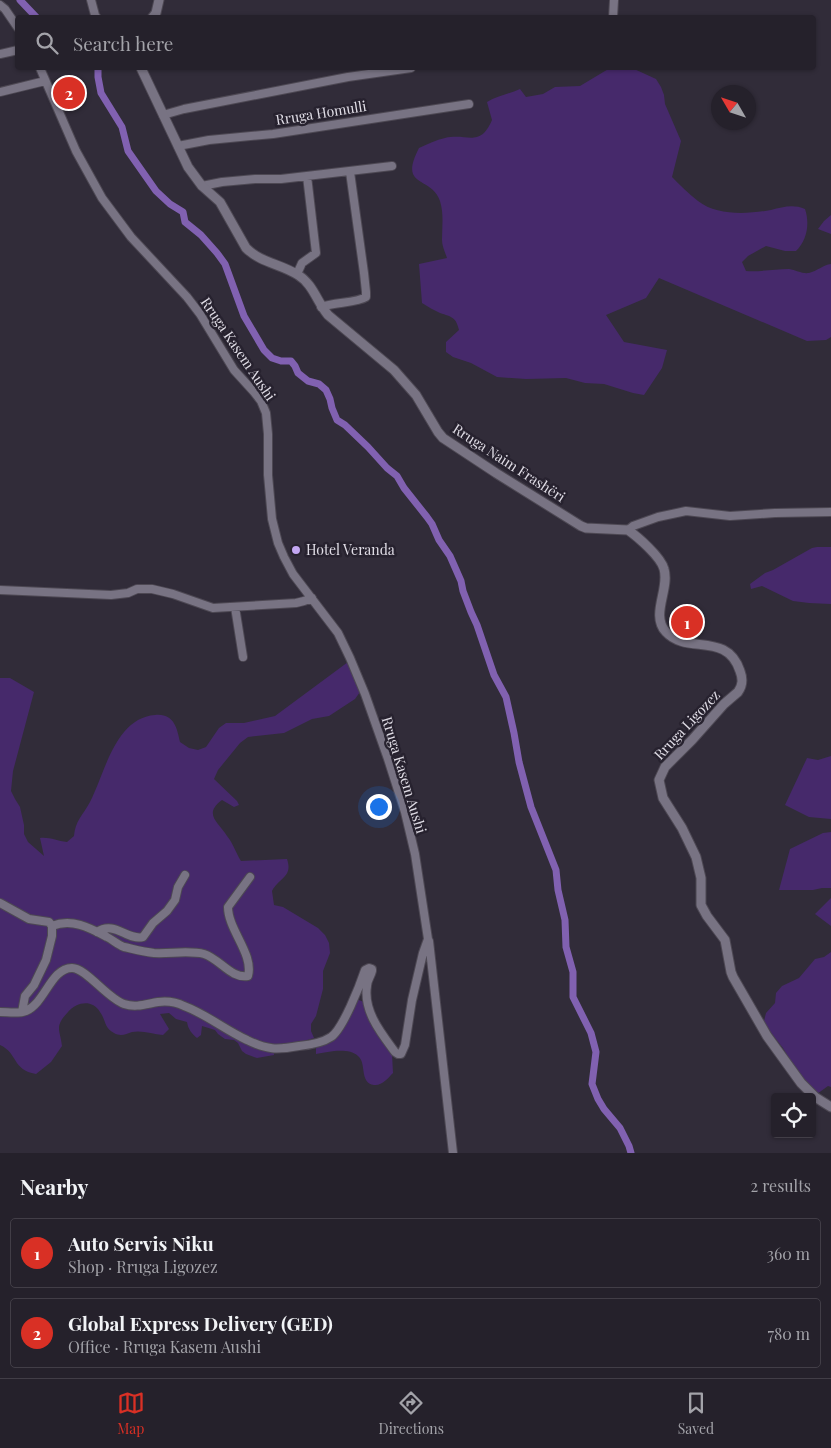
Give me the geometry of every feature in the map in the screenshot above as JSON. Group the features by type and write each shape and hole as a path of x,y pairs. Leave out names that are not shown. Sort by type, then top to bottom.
{"street":[{"path":"91,0 96,15"},
{"path":"154,15 159,0"},
{"path":"613,15 614,0"},
{"path":"0,5 15,24"},
{"path":"0,54 15,51"},
{"name":"Rruga Kasem Aushi","path":"22,1012 36,1006 56,975 65,969 73,968 80,970 109,996 123,1004 136,1006 170,1002 184,1006 246,1039 262,1046 278,1049 319,1043 332,1037 348,1013 365,970 369,968 372,971 367,984 366,999 371,1016 395,1052 401,1054 405,1045 412,1000 428,938 413,846 405,812 365,694 338,634 294,574 284,557 276,537 272,519 268,475 266,414 261,401 234,370 200,314 187,297 131,237 102,198 76,151 41,70"},
{"name":"Rruga Naim Frashëri","path":"142,70 188,167 202,186 220,202 246,248 258,258 298,274 310,286 321,307 339,326 394,370 416,395 443,438 496,473 586,528 628,530 633,526 658,517 686,511 730,516 831,512"},
{"path":"163,115 184,109 348,77 397,70"},
{"path":"0,92 45,81"},
{"name":"Rruga Homulli","path":"178,146 209,140 273,134 469,104"},
{"path":"202,186 222,182 281,179 392,166"},
{"path":"321,307 329,304 360,300 366,297 350,172"},
{"path":"298,274 302,263 316,253 307,176"},
{"name":"Rruga Ligozez","path":"628,530 661,562 664,569 665,583 660,624 666,633 682,641 725,650 735,659 738,665 742,679 738,692 665,767 661,773 660,789 663,798 682,828 696,858 701,878 701,905 725,940 733,977 767,1036 801,1083 815,1097 831,1107"},
{"path":"0,590 111,595 137,589 152,589 213,608 296,603 312,598"},
{"path":"235,606 243,657"},
{"path":"97,932 108,928 122,931 134,938 143,937 153,923 167,911 175,900 178,887 185,875"},
{"path":"52,926 63,923 82,925 121,946 153,953 203,954 239,976 248,976 250,966 232,925 228,907 250,877"},
{"path":"0,904 29,919 49,922 52,926 52,936 46,960 34,985 25,996 22,1012 0,1012"},
{"path":"428,938 453,1153"}],"shaded area":[{"path":"607,70 636,70 656,79 661,87 665,104 681,141 672,177 706,206 733,213 762,211 788,206 805,209 807,226 805,237 796,251 785,251 766,246 748,256 742,262 746,271 789,269 806,273 831,264 831,337 826,340 807,341 659,278 646,298 606,315 624,342 667,350 662,368 644,395 604,384 585,383 566,378 526,379 497,377 446,352 446,342 459,330 456,322 422,303 419,264 447,258 442,242 440,201 436,193 414,176 412,170 419,148 445,138 473,138 483,134 492,120 487,102 495,98 520,89 526,97 543,94 555,87 580,86"},
{"path":"831,215 831,234 818,229 824,221"},
{"path":"817,547 831,547 831,604 793,601 762,586 751,589 750,584 765,573"},
{"path":"348,662 360,692 355,699 329,716 312,719 284,733 248,737 240,743 218,770 214,779 239,805 234,807 222,800 216,805 213,814 216,822 231,842 241,861 287,859 287,873 272,891 274,905 283,907 318,928 325,935 329,943 330,953 323,971 323,989 316,1016 311,1024 314,1038 290,1045 273,1046 274,1055 257,1058 246,1054 238,1043 234,1040 225,1039 215,1030 202,1026 201,1035 197,1038 190,1031 187,1022 176,1019 169,1013 160,1014 169,1029 163,1035 140,1031 119,1035 108,1029 97,1008 84,1003 72,1009 61,1021 59,1028 62,1046 51,1062 36,1074 23,1069 10,1052 0,1045 0,678 10,678 34,692 13,771 11,791 20,807 24,834 28,842 44,856 40,838 67,842 74,836 78,822 90,802 113,749 130,726 141,718 155,715 166,716 176,727 180,742 189,748 198,750 206,747 219,728 226,723 244,723 275,716"},
{"path":"831,756 831,819 809,817 785,805 807,758 818,760"},
{"path":"831,832 831,888 779,890 790,849 823,833"},
{"path":"831,898 831,926 815,914"},
{"path":"831,952 831,1087 828,1086 817,1094 798,1074 764,1021 766,1013 775,1003 776,993 782,986 799,978 815,959 824,957"},
{"path":"356,999 364,1002 368,1017 392,1054 393,1073 385,1081 377,1085 366,1081 361,1059 354,1053 338,1051 316,1054 316,1042 327,1041"}],"waterway":[{"path":"20,0 34,15"},
{"path":"98,70 101,93 122,127 128,151 156,191 170,204 183,212 185,222 201,235 225,264 244,316 264,350 272,358 281,361 291,361 298,373 308,381 319,384 326,390 337,420 345,425 397,476 432,524 439,540 450,556 461,581 494,675 506,697 519,762 531,807 556,870 558,890 565,920 566,947 573,972 573,997 591,1033 596,1052 592,1084 604,1109 620,1128 631,1153"}],"place":[{"name":"Global Express Delivery (GED)","path":"69,93"},
{"name":"Hotel Veranda","path":"296,550"},
{"name":"Auto Servis Niku","path":"687,622"}]}
